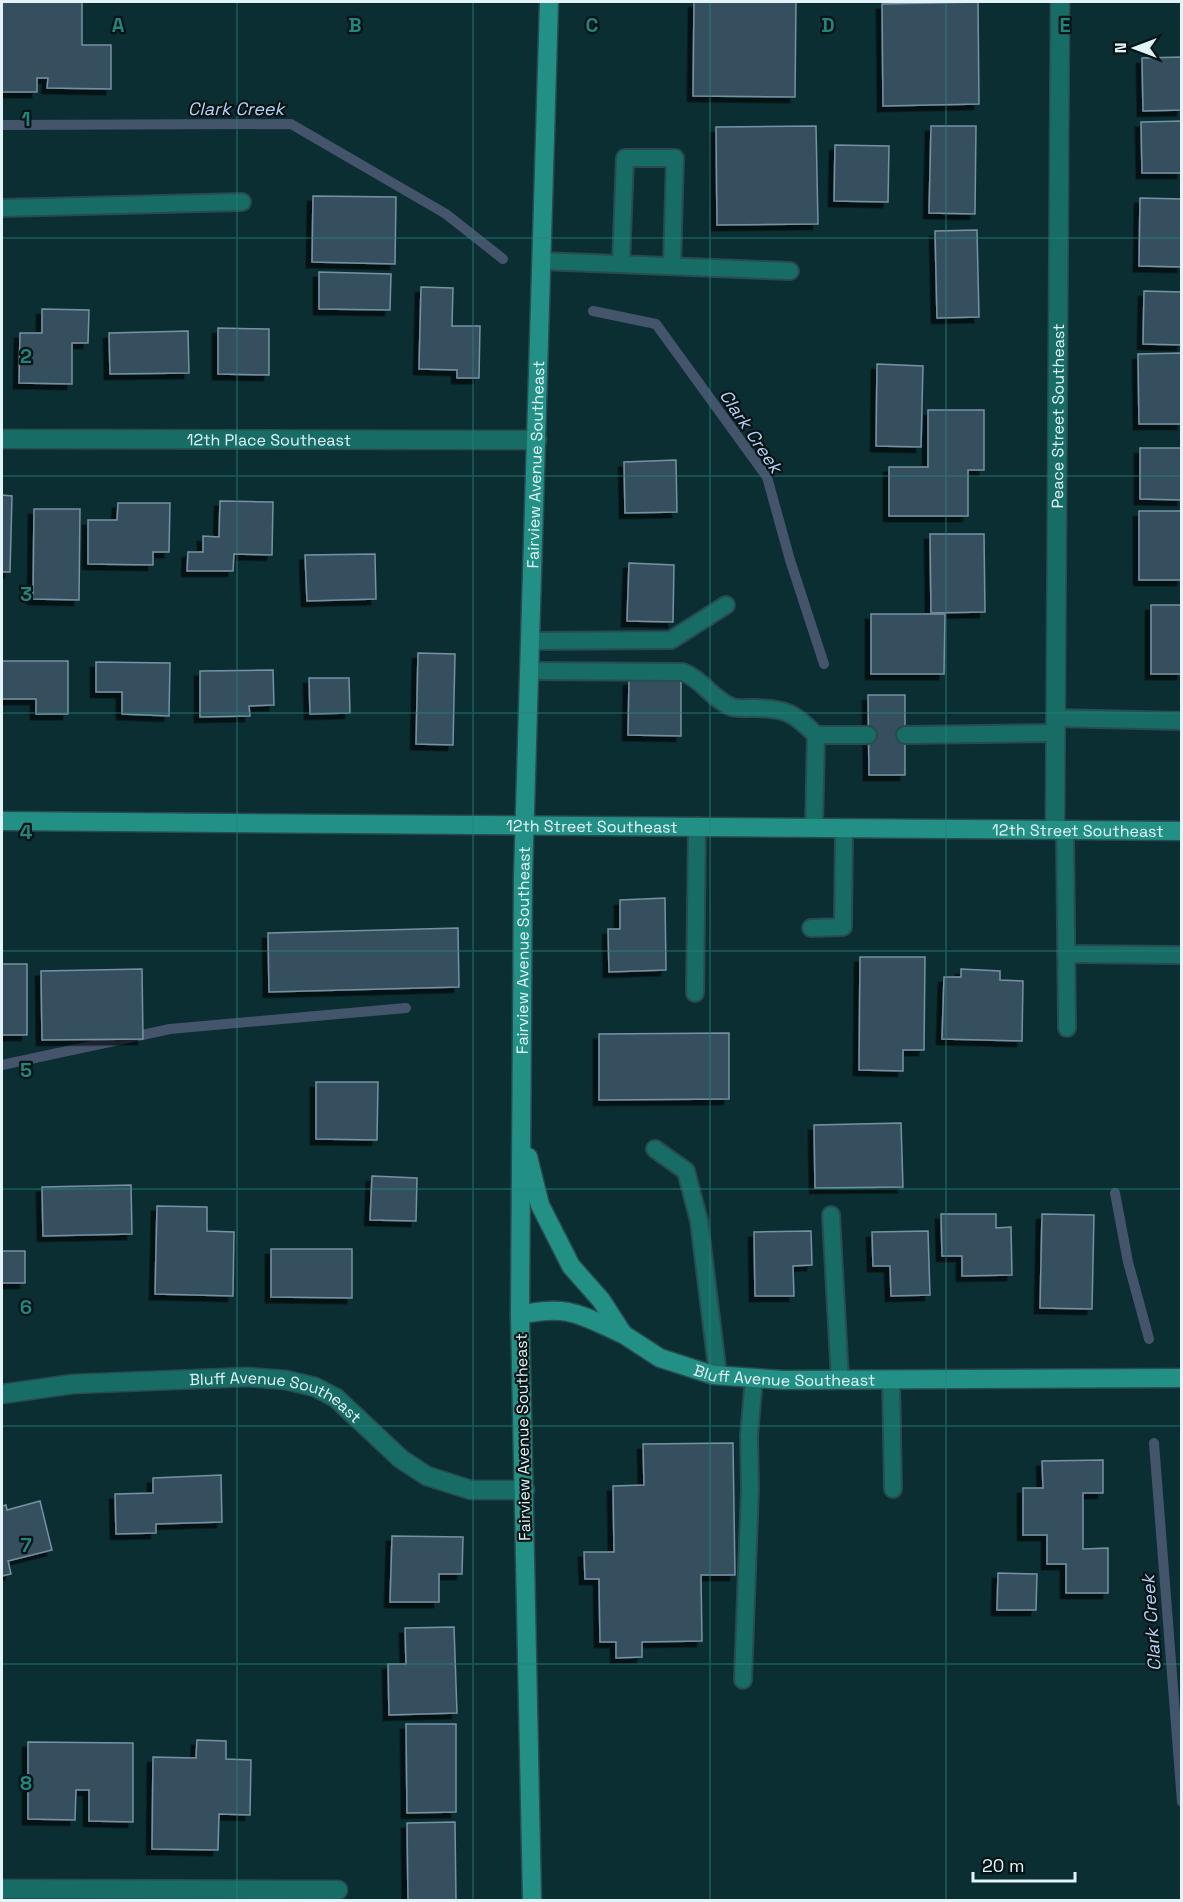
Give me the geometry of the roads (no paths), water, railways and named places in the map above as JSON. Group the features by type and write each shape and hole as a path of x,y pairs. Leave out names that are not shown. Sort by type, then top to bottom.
{"main road":[{"name":"Fairview Avenue Southeast","path":"532,1900 520,1315 523,888 549,2"},
{"name":"12th Street Southeast","path":"2,821 1182,831"},
{"name":"Bluff Avenue Southeast","path":"522,1134 540,1205 571,1266 601,1300 623,1334 660,1358 718,1375 754,1378 840,1380 1182,1378"},
{"path":"520,1315 546,1309 565,1309 623,1334"}],"street":[{"name":"Peace Street Southeast","path":"1060,2 1055,726 1060,830"},
{"name":"12th Place Southeast","path":"2,439 537,440"},
{"name":"Bluff Avenue Southeast","path":"2,1394 73,1384 248,1377 286,1380 315,1387 336,1398 401,1459 427,1476 471,1491 525,1490"},
{"path":"2,1889 338,1890"}],"lane":[{"path":"621,264 625,158 675,158 672,266"},
{"path":"2,208 242,202"},
{"path":"542,261 790,272"},
{"path":"531,641 671,640 726,605"},
{"path":"531,671 683,672 697,678 719,699 733,707 777,708 795,714 816,735 868,735"},
{"path":"905,735 1182,720"},
{"path":"814,828 816,735"},
{"path":"696,993 697,826"},
{"path":"811,928 843,927 844,828"},
{"path":"1060,830 1067,1029"},
{"path":"1066,954 1182,955"},
{"path":"655,1149 686,1171 699,1221 718,1375"},
{"path":"831,1215 840,1380"},
{"path":"743,1680 750,1488 748,1436 754,1378"},
{"path":"891,1379 893,1489"}],"waterway":[{"name":"Clark Creek","path":"2,125 291,124 446,214 503,259"},
{"name":"Clark Creek","path":"593,311 656,324 767,477 790,560 824,664"},
{"path":"2,1065 170,1029 406,1008"},
{"name":"Clark Creek","path":"1115,1193 1128,1262 1149,1339"},
{"name":"Clark Creek","path":"1154,1443 1182,1802"}]}
